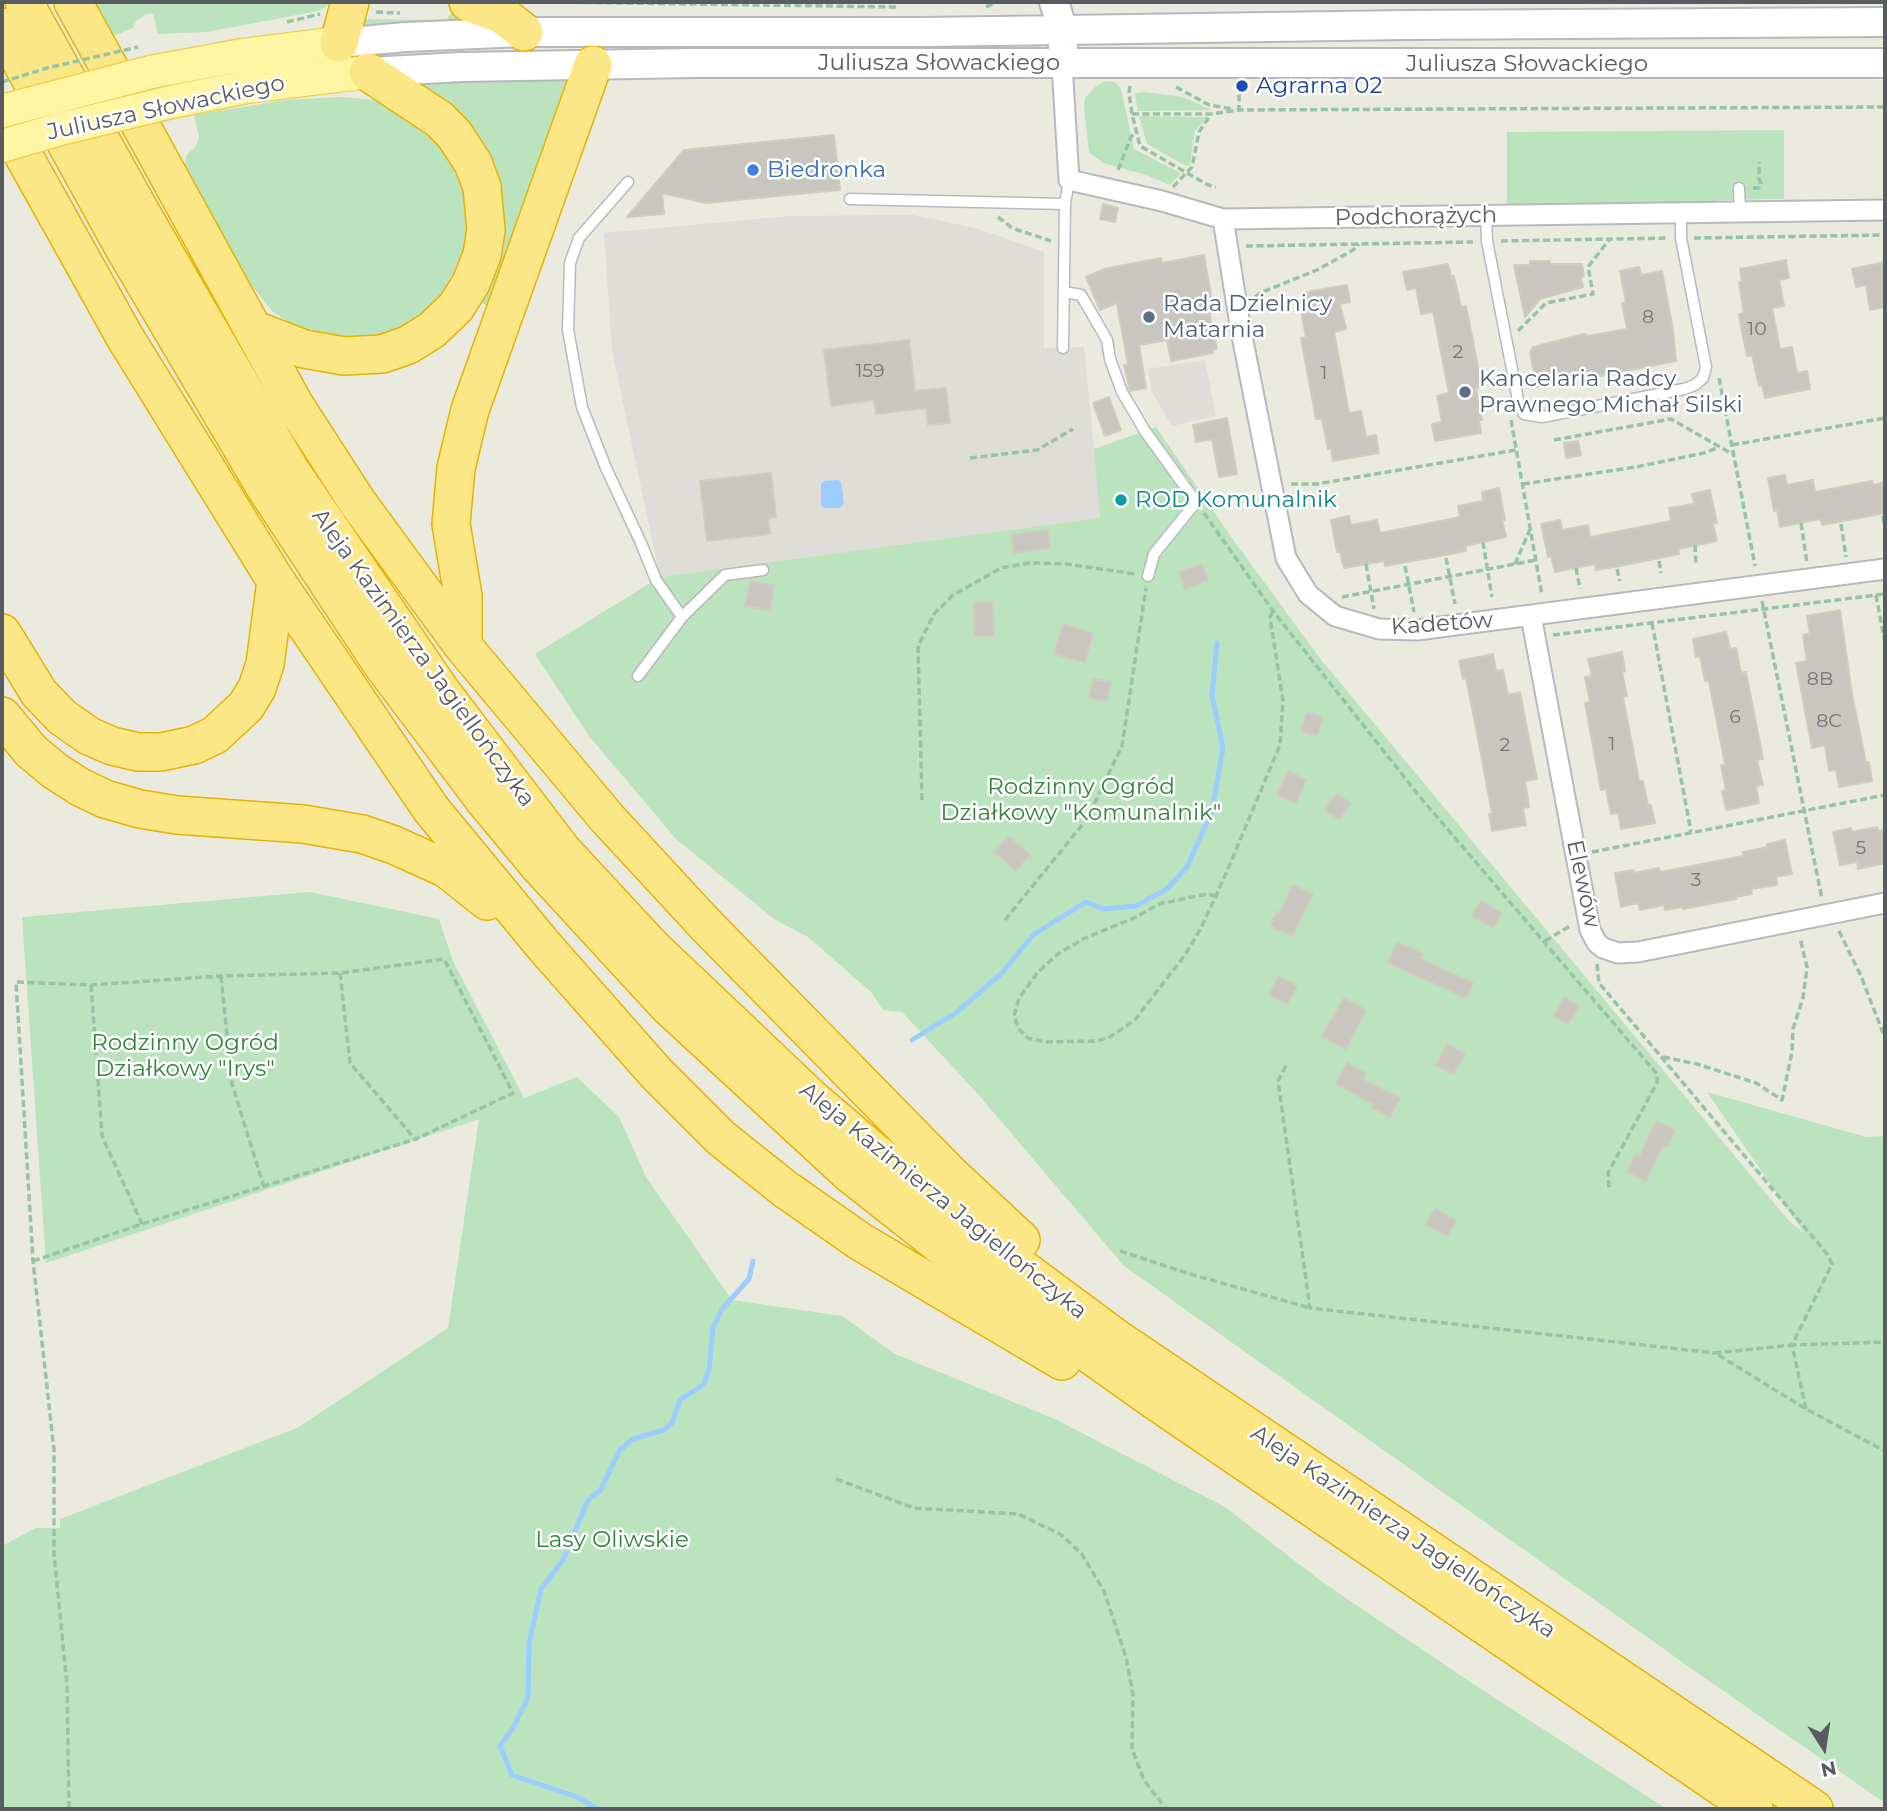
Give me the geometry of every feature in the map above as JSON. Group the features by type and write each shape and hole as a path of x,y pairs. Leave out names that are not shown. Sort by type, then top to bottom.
{"highway":[{"name":"Aleja Kazimierza Jagiellończyka","path":"24,2 138,209 290,470 441,691 562,850 653,948 810,1097 1004,1255 1754,1809"},
{"path":"73,2 294,404 358,503 463,646 607,818 678,895 950,1174 1013,1234 1102,1305 1286,1433 1311,1482"},
{"path":"468,2 501,14 524,32"},
{"name":"Aleja Kazimierza Jagiellończyka","path":"2,27 124,248 265,487 381,663 485,801 618,954 668,1006 849,1173 989,1283 1154,1400 1311,1482"},
{"path":"463,646 463,596 451,524 456,468 470,410 593,65"},
{"path":"255,330 304,349 344,356 383,354 408,345 432,330 456,307 471,283 482,254 486,229 482,187 473,163 454,134 439,119 368,72"},
{"path":"2,117 126,339 276,581 431,809 544,946 656,1073 721,1138 785,1189 861,1242 1131,1401 1154,1400"},
{"path":"2,633 39,693 62,717 89,736 112,746 138,752 161,752 194,745 215,735 246,706 257,688 265,664 276,581"},
{"path":"2,716 31,751 55,771 105,799 140,809 177,815 303,824 362,834 447,869 479,893 531,943 544,946"},
{"name":"Aleja Kazimierza Jagiellończyka","path":"1449,1582 1814,1809"}],"main road":[{"path":"1054,2 1063,30 1062,64"},
{"path":"1063,30 1076,2"},
{"name":"Juliusza Słowackiego","path":"2,111 70,92 145,60 243,55 346,19 406,37 524,32 1885,22"},
{"name":"Juliusza Słowackiego","path":"2,146 60,129 246,86 368,72 461,66 721,63 1885,63"}],"street":[{"path":"1062,64 1069,180"},
{"name":"Podchorążych","path":"1069,180 1162,201 1223,219 1885,211"},
{"name":"Kadetów","path":"1223,219 1280,538 1286,558 1308,594 1335,616 1380,629 1417,630 1885,569"},
{"name":"Elewów","path":"1538,616 1534,637 1589,922 1597,943 1603,948 1618,953 1638,952 1885,903"}],"lane":[{"path":"1063,348 1065,204 1069,180"},
{"path":"628,182 579,238 570,263 568,330 582,407 606,468 656,580 682,617"},
{"path":"1739,188 1740,213"},
{"path":"850,199 1065,204"},
{"path":"1486,216 1487,241 1519,405 1524,414 1532,416 1549,415 1695,385 1703,378 1706,367 1681,238 1681,214"},
{"path":"1064,292 1081,295 1107,340 1122,392 1145,431 1196,502 1154,554 1148,576"},
{"path":"638,676 682,617 725,575 763,570"},
{"path":"1311,1482 1361,1522 1311,1482"},
{"path":"1449,1582 1405,1552 1449,1582"}],"path":[{"path":"553,2 897,7"},
{"path":"975,13 996,2"},
{"path":"346,19 400,13"},
{"path":"2,82 47,68 145,60"},
{"path":"1131,82 1129,93 1140,146 1216,187"},
{"path":"1188,85 1176,87 1209,105 1239,110"},
{"path":"1229,86 1239,86 1239,110"},
{"path":"1132,114 1211,114 1239,110 1885,107"},
{"path":"1170,190 1192,167 1199,132 1211,114"},
{"path":"1118,170 1131,137 1136,132"},
{"path":"1739,188 1759,188 1759,162"},
{"path":"981,202 1013,228 1050,241 1065,243"},
{"path":"1226,246 1885,235"},
{"path":"1507,342 1546,303 1593,293 1588,267 1609,240"},
{"path":"1255,297 1317,270 1359,244"},
{"path":"1718,371 1804,810 1828,914 1861,975 1885,1038"},
{"path":"1509,409 1536,560 1538,616"},
{"path":"1731,445 1885,418"},
{"path":"1554,440 1671,419 1734,455"},
{"path":"970,458 1037,450 1073,429"},
{"path":"1523,484 1636,467 1704,453 1719,447"},
{"path":"1291,484 1317,484 1516,450"},
{"path":"1196,502 1273,611 1420,797 1657,1074 1657,1083 1608,1173 1609,1188"},
{"path":"1883,516 1885,530"},
{"path":"1801,523 1809,579"},
{"path":"1841,524 1849,574"},
{"path":"1516,564 1531,527"},
{"path":"1483,542 1492,597"},
{"path":"1695,545 1696,566"},
{"path":"1446,558 1455,604"},
{"path":"1338,598 1536,560"},
{"path":"1659,561 1661,573"},
{"path":"922,800 918,646 934,614 953,595 991,572 1029,563 1067,564 1148,576 1122,747 1087,819 1005,920"},
{"path":"1366,564 1376,614"},
{"path":"1405,566 1414,612"},
{"path":"1576,568 1580,589"},
{"path":"1617,569 1619,582"},
{"path":"1534,637 1885,594"},
{"path":"1876,595 1885,643"},
{"path":"1216,896 1207,894 1159,904 1136,917 1083,939 1058,954 1038,972 1019,998 1014,1016 1019,1029 1028,1038 1045,1042 1095,1041 1121,1030 1134,1021 1185,955 1216,896 1280,746 1283,701 1271,624 1273,611"},
{"path":"1652,623 1691,832"},
{"path":"1576,855 1885,795"},
{"path":"1661,1057 1697,1063 1756,1083 1782,1100 1792,1052 1793,1029 1803,998 1807,967 1796,920"},
{"path":"1545,941 1569,927 1589,922"},
{"path":"1603,948 1596,967 1599,983 1828,1255 1832,1264 1792,1345 1806,1409"},
{"path":"33,1261 415,1139 513,1093 444,960 340,973 221,976 91,985 16,982 33,1261 54,1450 54,1554 67,1685 69,1809"},
{"path":"340,973 350,1063 415,1139"},
{"path":"221,976 232,1084 264,1187"},
{"path":"91,985 102,1136 142,1224"},
{"path":"1286,1066 1278,1081 1310,1308"},
{"path":"1120,1251 1310,1308 1715,1353 1792,1345 1885,1342"},
{"path":"1715,1353 1806,1409 1885,1451"},
{"path":"836,1479 914,1508 1018,1514 1060,1534 1081,1553 1104,1591 1126,1657 1133,1695 1132,1749 1144,1780 1166,1809"}],"shaded area":[{"path":"913,215 976,228 1044,252 1044,348 1084,347 1101,518 660,577 612,351 604,233 789,216"},
{"path":"1205,360 1216,416 1172,426 1152,392 1148,369"}],"green space":[{"path":"96,2 329,2 318,11 207,32 158,34 153,14 146,14 136,21 133,28 111,37"},
{"path":"454,9 472,21 355,29 360,19 446,20"},
{"path":"576,79 493,308 479,302 503,242 503,198 495,169 481,142 414,81"},
{"path":"1106,81 1115,82 1121,89 1134,149 1181,173 1170,185 1103,163 1089,152 1085,98 1095,87"},
{"path":"1144,92 1183,97 1211,110 1138,111 1135,95"},
{"path":"341,97 377,100 405,110 453,147 477,213 467,263 444,299 415,325 383,337 343,340 301,330 272,311 237,267 183,169 187,155 196,146 199,137 194,115 286,100"},
{"path":"1139,116 1207,117 1195,131 1190,165 1186,166 1147,144"},
{"path":"1784,130 1784,199 1507,207 1507,132"},
{"name":"Rodzinny Ogród Działkowy \"Komunalnik\"","path":"1156,427 1234,541 1322,661 1789,1221 1804,1233 1707,1092 1866,1137 1885,1136 1885,1803 1124,1266 977,1093 902,1012 883,1010 871,992 808,937 774,919 676,839 589,736 535,654 660,577 1100,518 1094,449"},
{"name":"Lasy Oliwskie","path":"310,892 439,919 453,961 524,1098 577,1077 619,1117 646,1177 732,1300 842,1316 895,1354 1055,1419 1225,1507 1321,1581 1470,1682 1667,1809 2,1809 2,1546 36,1528 60,1528 60,1519 297,1428 448,1328 479,1119 46,1263 22,917"}],"water":[{"path":"824,481 841,482 844,503 840,508 824,508 821,506 821,484"}],"building":[{"name":"Biedronka","path":"834,135 840,190 706,203 662,193 664,214 627,217 684,150"},
{"path":"1103,204 1118,208 1115,222 1100,219"},
{"path":"1204,255 1214,312 1209,313 1217,349 1213,350 1213,353 1171,361 1167,340 1139,345 1146,388 1130,391 1124,365 1128,365 1117,303 1100,310 1086,277 1104,269 1161,258 1162,263"},
{"path":"1786,260 1789,278 1779,280 1784,306 1772,308 1780,349 1792,347 1797,373 1807,371 1810,389 1765,398 1762,385 1759,386 1752,355 1747,356 1742,332 1739,314 1744,313 1739,282 1742,282 1740,269"},
{"path":"1530,261 1582,264 1583,287 1540,299 1525,317 1514,265 1530,265"},
{"path":"1885,262 1885,307 1870,310 1866,285 1856,287 1852,269"},
{"path":"1448,264 1451,276 1454,276 1461,307 1466,306 1482,387 1476,388 1482,420 1479,420 1481,433 1435,441 1432,424 1442,422 1437,396 1449,393 1433,312 1421,314 1416,288 1407,290 1403,272"},
{"path":"1639,267 1641,275 1662,271 1676,361 1595,377 1594,373 1537,387 1530,352 1533,347 1584,334 1588,336 1627,329 1622,303 1626,303 1620,271"},
{"path":"1347,285 1350,302 1340,304 1346,329 1334,332 1349,413 1361,411 1366,437 1376,435 1379,453 1333,461 1322,419 1316,419 1301,338 1306,337 1300,306 1304,306 1301,293"},
{"path":"909,340 915,391 946,388 950,423 928,425 926,408 876,414 874,400 831,406 824,350"},
{"path":"1109,397 1121,430 1105,436 1093,403"},
{"path":"1227,418 1237,474 1219,477 1212,439 1196,442 1193,425"},
{"path":"1578,441 1581,455 1566,458 1564,443"},
{"path":"771,473 776,517 768,518 770,534 707,541 700,481"},
{"path":"1785,475 1787,485 1813,480 1815,492 1872,481 1873,485 1885,482 1885,513 1822,525 1820,519 1780,527 1768,478"},
{"path":"1499,488 1506,537 1465,546 1466,551 1451,554 1385,566 1384,561 1344,568 1340,552 1337,552 1331,520 1349,516 1351,525 1377,520 1380,533 1460,517 1458,506 1483,501 1482,492"},
{"path":"1710,490 1717,523 1713,524 1717,541 1678,549 1679,554 1620,566 1596,570 1595,564 1555,572 1551,556 1548,557 1541,524 1560,520 1562,530 1588,525 1590,537 1671,521 1669,508 1694,504 1692,494"},
{"path":"1048,530 1050,548 1014,553 1011,535"},
{"path":"1202,564 1208,580 1185,589 1179,572"},
{"path":"750,581 774,585 770,610 745,606"},
{"path":"974,602 993,602 994,636 974,636"},
{"path":"1840,610 1852,694 1872,781 1839,787 1836,770 1829,771 1825,745 1812,748 1796,663 1807,661 1803,635 1810,633 1807,616"},
{"path":"1063,624 1093,633 1085,663 1054,654"},
{"path":"1726,632 1730,649 1736,648 1741,673 1746,672 1763,759 1757,760 1763,785 1756,786 1759,803 1726,810 1722,791 1726,790 1721,765 1725,765 1709,681 1705,681 1693,639"},
{"path":"1622,652 1625,671 1622,672 1627,696 1623,697 1639,781 1643,781 1655,823 1621,829 1618,813 1611,814 1606,789 1601,790 1585,703 1590,702 1585,677 1592,676 1588,659"},
{"path":"1493,654 1496,671 1503,670 1508,695 1520,692 1537,779 1525,781 1529,807 1523,808 1526,825 1492,831 1489,814 1492,813 1476,728 1466,678 1463,679 1459,661"},
{"path":"1093,679 1111,682 1107,701 1089,698"},
{"path":"1307,712 1323,717 1317,736 1301,731"},
{"path":"1288,771 1306,780 1296,803 1277,794"},
{"path":"1336,794 1351,803 1339,820 1325,810"},
{"path":"1877,827 1878,831 1885,830 1885,863 1858,869 1857,862 1840,865 1833,832 1851,828 1852,832"},
{"path":"1009,836 1030,855 1016,871 995,852"},
{"path":"1785,840 1792,874 1776,877 1777,885 1751,889 1752,894 1736,899 1683,909 1665,910 1664,905 1640,910 1638,903 1621,907 1615,873 1633,870 1634,873 1659,868 1660,872 1743,856 1743,852"},
{"path":"1293,885 1313,894 1292,936 1270,926 1277,911 1280,913"},
{"path":"1481,901 1502,913 1493,928 1472,916"},
{"path":"1397,942 1423,954 1421,959 1473,983 1466,998 1388,963"},
{"path":"1279,976 1297,986 1287,1004 1269,995"},
{"path":"1565,997 1579,1006 1568,1025 1554,1016"},
{"path":"1344,998 1366,1010 1346,1049 1321,1037"},
{"path":"1447,1044 1465,1054 1454,1074 1436,1065"},
{"path":"1347,1063 1366,1073 1363,1079 1400,1098 1390,1117 1372,1108 1373,1104 1336,1084"},
{"path":"1656,1121 1675,1130 1667,1147 1663,1145 1646,1181 1627,1172 1635,1155 1639,1157"},
{"path":"1435,1208 1456,1220 1447,1236 1426,1225"}],"waterway":[{"path":"912,1040 957,1012 1002,973 1033,935 1086,902 1103,909 1136,906 1167,889 1187,867 1212,811 1223,748 1212,695 1217,643"},
{"path":"598,1809 577,1797 512,1775 500,1746 513,1728 528,1698 529,1644 541,1589 563,1560 588,1500 600,1491 620,1450 633,1439 664,1430 672,1423 680,1400 703,1385 709,1370 713,1328 722,1309 749,1279 753,1261"}],"place":[{"name":"Agrarna 02","path":"1242,86"},
{"name":"Biedronka","path":"753,170"},
{"name":"Rada Dzielnicy Matarnia","path":"1149,317"},
{"name":"Kancelaria Radcy Prawnego Michał Silski","path":"1465,392"},
{"name":"ROD Komunalnik","path":"1121,500"}],"park label":[{"name":"Rodzinny Ogród Działkowy \"Irys\"","path":"185,1056"}]}
